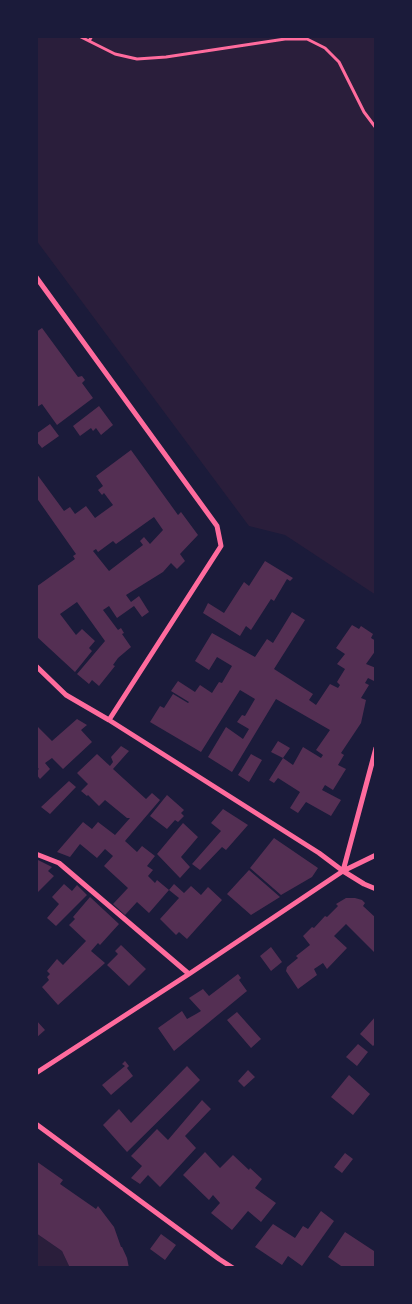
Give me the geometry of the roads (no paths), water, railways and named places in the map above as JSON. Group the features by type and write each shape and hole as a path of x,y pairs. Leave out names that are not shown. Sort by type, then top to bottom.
{"street":[{"path":"36,277 217,526 220,546 110,720"},
{"path":"36,666 66,696 110,720 319,853 343,871 376,889"},
{"path":"343,871 376,748"},
{"path":"36,854 59,863 189,974"},
{"path":"36,1073 343,871 376,855"},
{"path":"36,1124 233,1268"}]}
